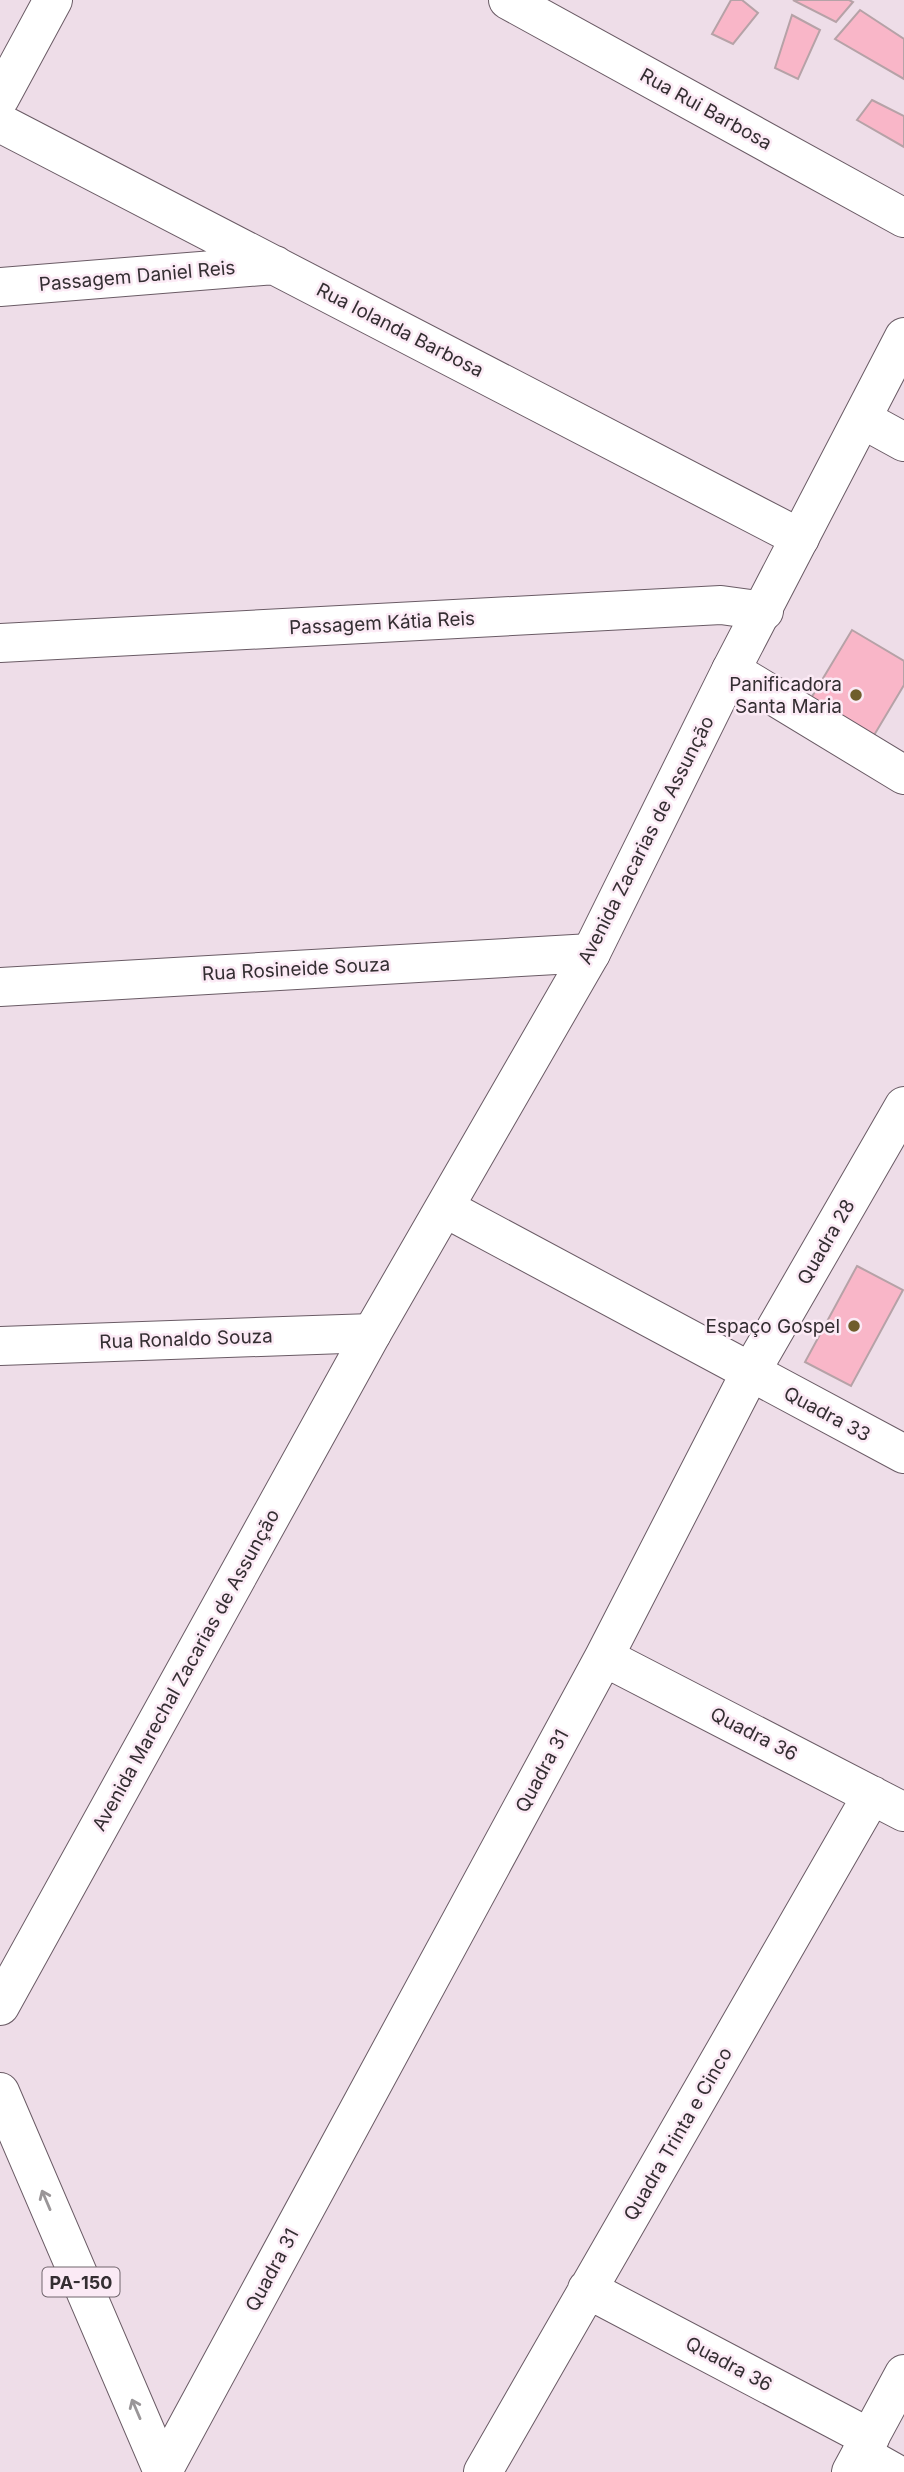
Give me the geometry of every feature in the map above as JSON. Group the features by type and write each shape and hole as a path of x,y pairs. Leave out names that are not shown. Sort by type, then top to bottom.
{"street":[{"path":"0,98 53,0"},
{"name":"Rua Rui Barbosa","path":"508,0 904,218"},
{"name":"Rua Iolanda Barbosa","path":"0,123 800,538"},
{"name":"Passagem Daniel Reis","path":"0,287 275,265"},
{"name":"Avenida Zacarias de Assunção","path":"372,1333 591,953 731,670 904,337"},
{"path":"862,419 904,442"},
{"name":"Passagem Kátia Reis","path":"0,643 721,605 764,611"},
{"path":"731,670 904,775"},
{"name":"Rua Rosineide Souza","path":"0,986 591,953"},
{"name":"Quadra 28","path":"750,1373 903,1109"},
{"path":"445,1208 750,1373"},
{"name":"Rua Ronaldo Souza","path":"0,1346 372,1333"},
{"name":"Avenida Marechal Zacarias de Assunção","path":"0,2006 372,1333"},
{"name":"Quadra 33","path":"750,1373 904,1454"},
{"name":"Quadra 31","path":"163,2472 604,1657 750,1373"},
{"name":"Quadra 36","path":"604,1657 888,1804"},
{"name":"Quadra Trinta e Cinco","path":"483,2472 730,2045 888,1804"},
{"name":"PA-150","path":"0,2092 163,2472"},
{"name":"Quadra 36","path":"587,2289 869,2459"},
{"path":"869,2459 904,2374"}],"building":[{"path":"731,0 742,0 758,13 733,44 712,34"},
{"path":"793,0 849,0 853,2 836,22"},
{"path":"860,10 904,39 904,79 835,39"},
{"path":"792,15 820,30 798,79 775,68"},
{"path":"872,100 904,116 904,147 857,120"},
{"name":"Panificadora Santa Maria","path":"852,630 904,661 904,685 870,742 807,705"},
{"name":"Espaço Gospel","path":"857,1266 903,1290 851,1386 805,1362"}],"place":[{"name":"Panificadora Santa Maria","path":"856,695"},
{"name":"Espaço Gospel","path":"854,1326"}]}
